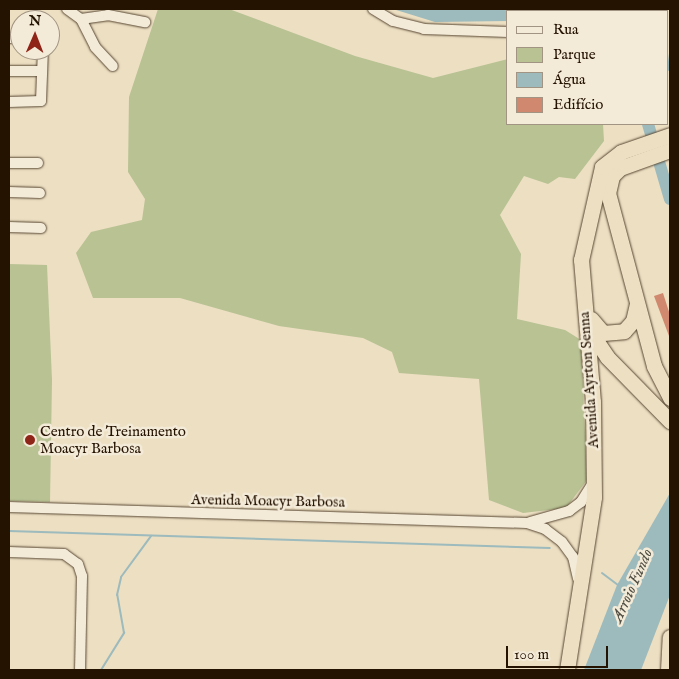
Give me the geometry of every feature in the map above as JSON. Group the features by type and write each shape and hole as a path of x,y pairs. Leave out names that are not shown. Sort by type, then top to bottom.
{"highway":[{"name":"Avenida Ayrton Senna","path":"567,670 579,581 592,518 595,480 581,260 598,174 607,161 670,135"},
{"path":"670,150 628,164 612,176 609,207 638,300 654,366 670,398"},
{"path":"583,304 598,330 616,333 629,327 638,300"},
{"path":"586,324 607,357 670,421"},
{"path":"668,670 670,637"},
{"path":"668,670 670,663"}],"street":[{"path":"67,9 81,18 95,47 113,66"},
{"path":"373,9 393,21 424,29 507,32"},
{"path":"587,9 603,9"},
{"path":"81,18 109,12 145,22"},
{"path":"9,102 38,103 41,98 43,60"},
{"path":"9,71 42,71"},
{"path":"9,163 38,163"},
{"path":"9,192 40,193"},
{"path":"9,227 41,228"},
{"name":"Avenida Moacyr Barbosa","path":"527,523 569,511 582,502 595,480"},
{"name":"Avenida Moacyr Barbosa","path":"9,508 527,523 542,527 562,542 573,558 579,581"},
{"path":"9,552 60,553 73,558 82,572 80,670"}],"green space":[{"path":"158,9 229,9 355,56 433,78 507,59 507,125 603,125 604,141 575,179 559,177 548,184 524,176 500,215 521,254 517,319 565,330 581,340 587,480 566,508 523,513 489,500 479,379 399,373 392,352 363,338 279,326 180,298 93,298 76,253 91,232 142,220 145,199 128,172 129,97"},
{"name":"Centro de Treinamento Moacyr Barbosa","path":"9,264 47,265 52,380 50,502 9,501"}],"water":[{"path":"393,9 560,10 507,10 507,21 435,22"},
{"path":"670,493 670,595 641,670 584,670 617,585"}],"building":[{"path":"663,293 670,315 669,336 654,296"}],"waterway":[{"path":"669,62 670,54"},
{"name":"Arroio Fundo","path":"648,125 670,199"},
{"path":"9,531 550,548"},
{"path":"101,670 124,633 117,595 121,577 151,536"},
{"path":"602,573 618,585"}],"place":[{"name":"Centro de Treinamento Moacyr Barbosa","path":"30,440"}]}
